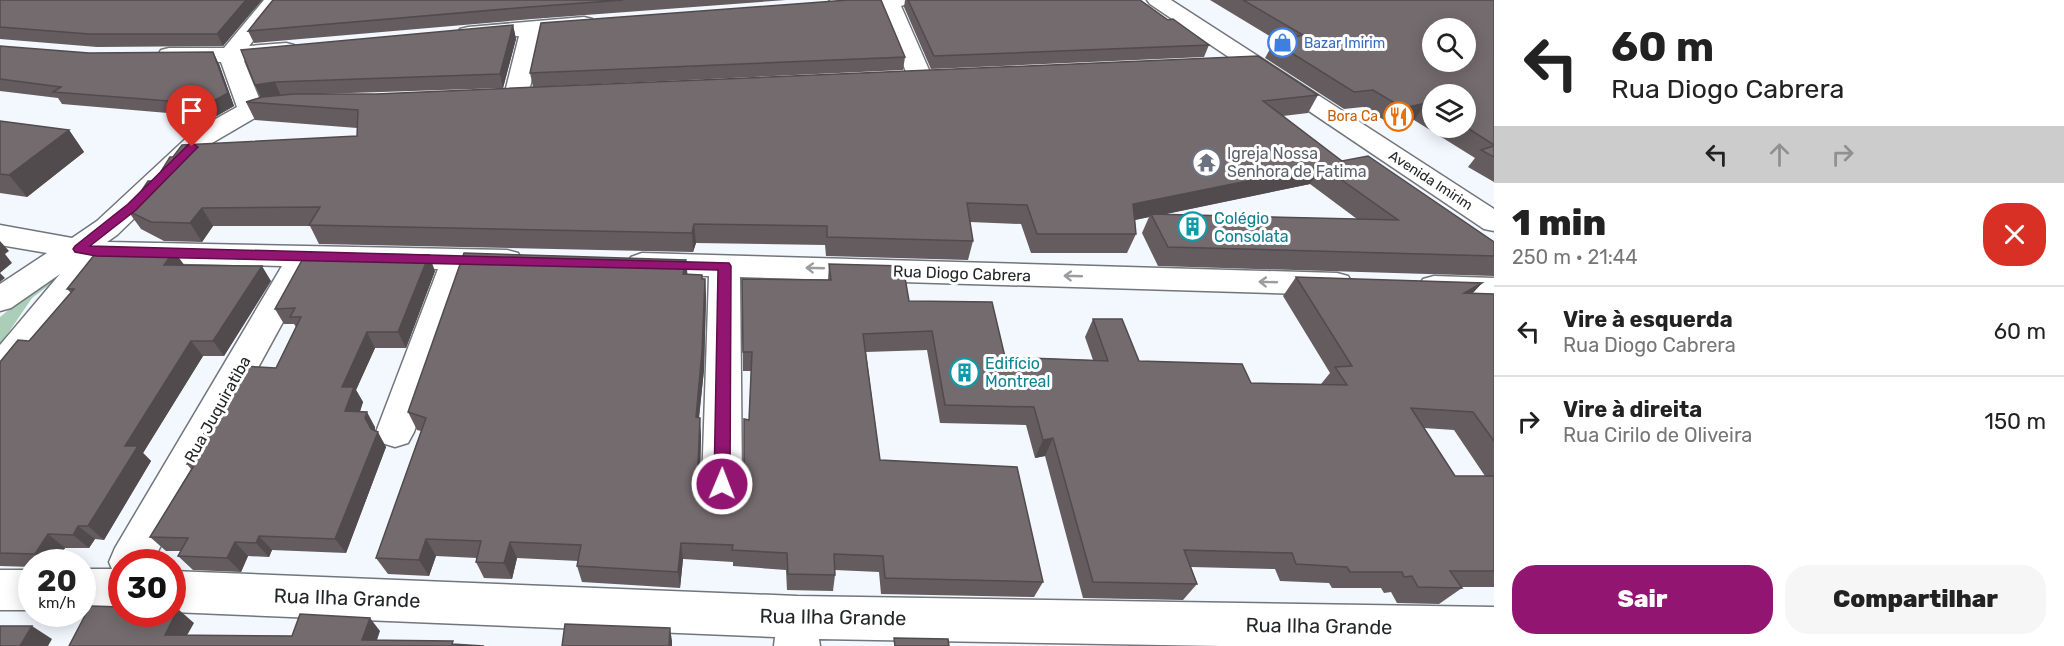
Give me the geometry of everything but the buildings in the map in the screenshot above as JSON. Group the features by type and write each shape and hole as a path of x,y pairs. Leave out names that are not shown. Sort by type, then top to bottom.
{"street":[{"path":"230,55 275,0"},
{"path":"817,6 894,0 909,79 945,78"},
{"name":"Avenida Imirim","path":"1157,0 1494,222"},
{"path":"450,35 603,22"},
{"path":"516,96 532,28"},
{"path":"153,56 230,55 311,48"},
{"path":"0,369 87,250 203,137 261,108 230,55"},
{"path":"1220,67 1255,64"},
{"path":"0,235 87,250 538,261"},
{"path":"0,300 87,250"},
{"name":"Rua Juquiratiba","path":"133,549 303,256"},
{"path":"395,432 457,259"},
{"name":"Rua Diogo Cabrera","path":"608,263 1364,285"},
{"path":"722,484 725,266"},
{"path":"1411,286 1494,289"},
{"path":"0,590 18,590"},
{"name":"Rua Ilha Grande","path":"186,592 797,632 1494,629"}],"green space":[{"path":"55,279 32,298 0,345 0,317 27,295"}],"place":[{"name":"Bazar Imirim","path":"1283,43"},
{"name":"Bora Ca","path":"1399,116"},
{"name":"Igreja Nossa Senhora de Fatima","path":"1206,162"},
{"name":"Colégio Consolata","path":"1193,227"},
{"name":"Edifício Montreal","path":"964,372"}],"route":[{"path":"192,147 132,207 79,249 96,252 725,266 722,484"}]}
